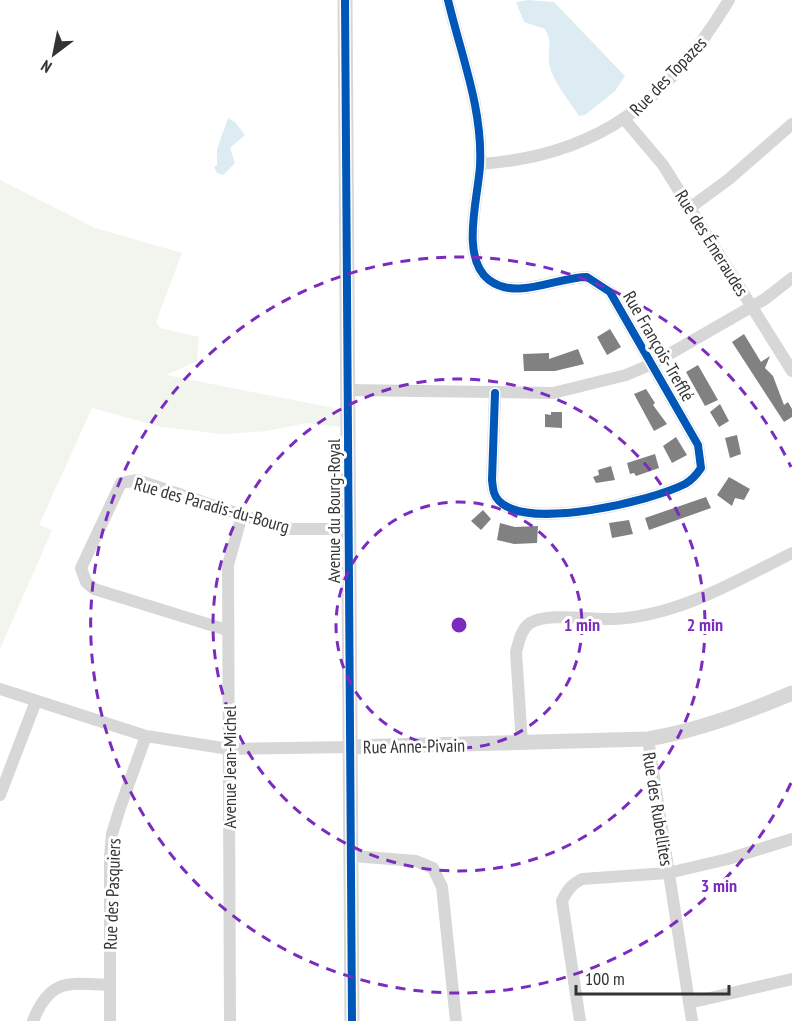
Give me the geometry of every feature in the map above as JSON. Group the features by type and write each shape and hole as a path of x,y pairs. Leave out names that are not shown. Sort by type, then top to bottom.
{"street":[{"name":"Avenue du Bourg-Royal","path":"345,0 348,529 353,856 352,1021"},
{"name":"Rue François-Trefflé","path":"448,0 476,112 480,164 472,253 479,270 489,280 516,289 574,277 587,277 600,283 610,292 698,445 701,468 686,484 626,505 597,511 524,512 500,502 494,493 492,480 495,393"},
{"name":"Rue des Topazes","path":"480,164 520,161 563,148 625,120 650,99 699,48 729,0"},
{"name":"Rue des Émeraudes","path":"625,120 663,165 691,207 792,371"},
{"path":"691,207 729,179 792,124"},
{"path":"347,390 553,393 626,375 652,364 751,306 792,278"},
{"name":"Rue des Paradis-du-Bourg","path":"227,630 94,589 86,582 81,568 121,483 130,480 292,529 348,529"},
{"name":"Avenue Jean-Michel","path":"230,1021 228,565 242,515"},
{"path":"522,744 516,652 519,640 530,623 571,618 614,620 666,610 711,594 792,553"},
{"name":"Rue Anne-Pivain","path":"0,689 146,736 229,749 648,740 682,733 736,717 792,693"},
{"path":"0,795 36,701"},
{"name":"Rue des Pasquiers","path":"110,1021 112,834 146,736"},
{"name":"Rue des Rubellites","path":"648,740 692,1021"},
{"path":"580,1021 563,911 562,901 566,891 582,879 668,873 728,859 792,839"},
{"path":"353,856 416,861 433,868 442,887 456,1021"},
{"path":"689,1003 792,979"},
{"path":"33,1021 47,994 56,987 70,983 110,985"}],"shaded area":[{"path":"528,0 554,2 625,76 615,91 585,115 579,116 553,75 549,61 550,42 545,29 524,22 516,2"},
{"path":"228,118 235,122 245,135 230,148 235,163 223,175 217,173 214,167 217,165 217,149"},
{"path":"0,180 95,228 182,253 156,322 160,328 199,337 197,361 166,375 344,410 341,427 306,423 267,431 223,434 162,427 92,408 39,525 52,530 0,649"}],"building":[{"path":"610,329 621,347 607,355 597,337"},
{"path":"744,334 761,362 770,356 765,368 773,376 784,405 788,402 792,409 792,417 784,422 732,342"},
{"path":"578,349 584,364 555,371 524,371 523,354 549,353 549,359"},
{"path":"698,365 718,400 705,406 686,372"},
{"path":"646,389 655,403 653,405 667,424 654,431 634,394"},
{"path":"720,404 729,421 719,427 710,412"},
{"path":"551,412 562,412 562,428 545,427 545,414 551,415"},
{"path":"737,435 741,454 730,458 725,438"},
{"path":"676,437 687,455 672,463 663,446"},
{"path":"655,454 659,468 636,476 634,473 630,474 627,463"},
{"path":"611,466 615,480 596,483 593,477 599,475 598,470"},
{"path":"729,477 750,489 744,500 735,498 732,506 717,495"},
{"path":"706,497 711,508 649,530 645,518"},
{"path":"483,510 491,519 481,530 471,521"},
{"path":"629,520 633,534 612,538 609,523"},
{"path":"500,523 515,527 538,526 537,543 514,544 497,540"}],"cycle path":[{"path":"345,0 352,1021"},
{"path":"448,0 470,82 478,124 480,166 474,210 473,243 480,270 489,280 500,286 524,288 587,277 610,292 698,445 701,468 685,484 619,505 562,513 514,510 499,501 493,489 495,393"}]}
